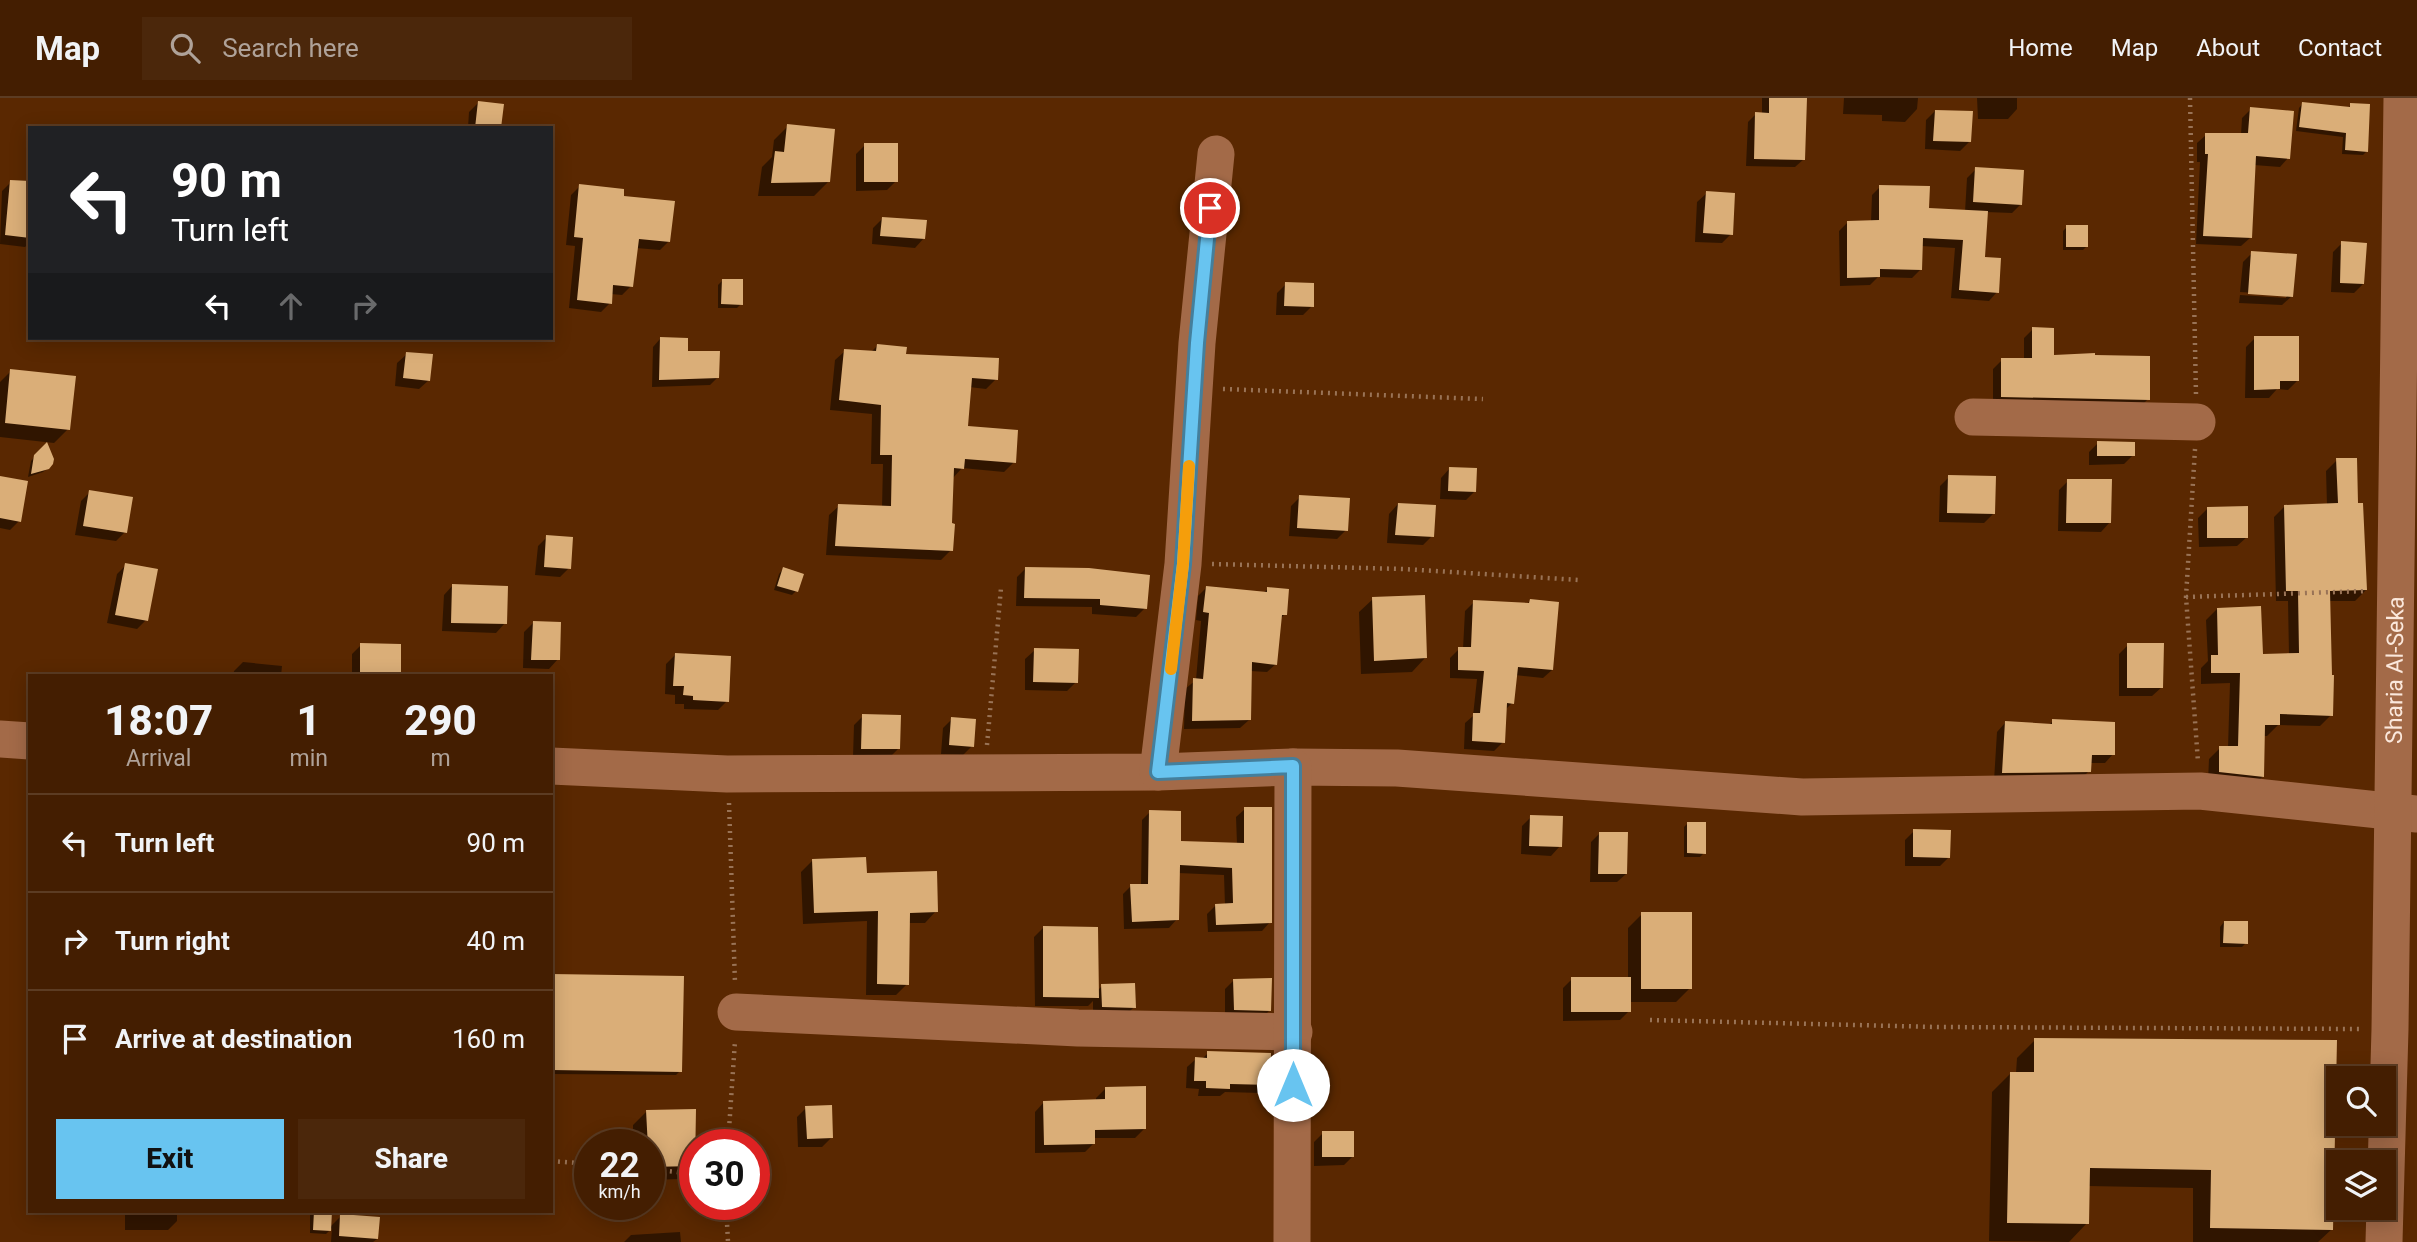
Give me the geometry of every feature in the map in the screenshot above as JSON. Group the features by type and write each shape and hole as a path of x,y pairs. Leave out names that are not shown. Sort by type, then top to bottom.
{"street":[{"name":"Sharia Al-Seka","path":"2384,1242 2399,1014 2405,813 2395,589 2402,98"},
{"path":"1158,772 1183,564 1194,388 1216,154"},
{"path":"1973,417 2197,422"},
{"path":"0,739 28,741"},
{"path":"553,766 727,774 1158,772 1293,766 1397,768 1802,797 2200,791 2405,813"},
{"path":"1292,1242 1293,766"},
{"path":"736,1012 1078,1028 1294,1032"}],"path":[{"path":"1194,388 1483,400"},
{"path":"1183,564 1403,569 1579,580"},
{"path":"984,774 1001,588"},
{"path":"2186,597 2320,594 2395,589"},
{"path":"727,774 736,1012 729,1129"},
{"path":"1650,1020 1937,1027 2399,1014"},
{"path":"553,1161 574,1163"},
{"path":"727,1220 728,1242"}],"building":[{"path":"1769,98 1807,98 1805,160 1754,159 1755,112 1769,113"},
{"path":"478,101 504,104 501,126 475,126"},
{"path":"2302,102 2350,107 2350,103 2370,104 2368,152 2345,150 2346,133 2299,127"},
{"path":"2250,107 2294,111 2290,159 2256,156 2252,238 2203,236 2208,154 2205,154 2205,133 2248,133"},
{"path":"1935,110 1973,111 1971,142 1933,141"},
{"path":"787,124 835,129 830,182 771,183 775,151 784,152"},
{"path":"864,143 898,143 898,182 864,182"},
{"path":"1975,167 2024,170 2022,205 1973,202"},
{"path":"10,180 28,181 28,238 5,235"},
{"path":"579,184 624,189 624,196 675,201 670,242 639,239 633,287 613,285 612,304 577,300 583,238 574,237"},
{"path":"1879,185 1930,186 1929,208 1988,211 1985,257 2001,258 1999,293 1959,290 1963,240 1923,238 1922,270 1880,269 1880,277 1847,278 1847,221 1879,220"},
{"path":"1706,191 1735,193 1733,235 1703,233"},
{"path":"882,217 927,220 925,239 880,236"},
{"path":"2066,225 2088,225 2088,247 2066,247"},
{"path":"2341,241 2367,243 2364,284 2340,283"},
{"path":"2251,251 2297,254 2293,297 2248,294"},
{"path":"722,279 743,279 743,305 721,304"},
{"path":"1285,282 1314,283 1314,307 1284,306"},
{"path":"2032,327 2054,328 2054,355 2095,353 2150,356 2150,400 2001,397 2001,358 2032,358"},
{"path":"2254,336 2299,336 2299,381 2280,381 2280,389 2254,390"},
{"path":"660,337 688,338 688,351 720,351 719,378 659,380"},
{"path":"877,344 907,347 906,354 999,358 998,380 972,378 968,426 1018,430 1016,463 965,459 964,469 954,468 953,551 835,546 838,504 891,506 892,455 880,455 881,405 839,400 844,349 876,351"},
{"path":"406,352 433,354 430,381 403,378"},
{"path":"10,369 76,376 70,430 5,423"},
{"path":"2097,441 2135,442 2135,456 2097,456"},
{"path":"47,442 54,459 53,464 49,469 31,474 34,455"},
{"path":"2336,458 2357,458 2358,503 2363,503 2367,590 2330,591 2333,716 2280,714 2280,725 2265,725 2264,777 2219,772 2219,746 2238,746 2240,673 2211,673 2211,655 2218,655 2217,608 2261,606 2263,654 2299,653 2298,591 2286,591 2284,505 2338,503"},
{"path":"1449,467 1477,468 1476,492 1448,491"},
{"path":"1948,475 1996,476 1995,514 1947,513"},
{"path":"0,476 28,481 21,522 0,518"},
{"path":"2067,479 2112,479 2111,523 2066,523"},
{"path":"89,490 133,497 127,533 83,526"},
{"path":"1299,495 1350,498 1348,531 1297,528"},
{"path":"1398,503 1436,505 1434,537 1395,535"},
{"path":"2248,506 2248,538 2207,538 2207,507"},
{"path":"546,535 573,537 571,569 544,567"},
{"path":"125,563 158,569 148,621 115,615"},
{"path":"783,567 804,574 798,592 777,586"},
{"path":"1025,567 1089,568 1150,575 1147,609 1100,605 1100,599 1024,598"},
{"path":"452,584 508,586 507,624 451,623"},
{"path":"1206,586 1267,592 1267,587 1289,589 1287,615 1282,615 1277,665 1252,662 1251,720 1192,721 1193,678 1203,679 1209,613 1203,612"},
{"path":"1425,595 1427,658 1374,661 1372,597"},
{"path":"1530,599 1559,602 1553,670 1518,667 1514,704 1507,703 1505,743 1472,741 1473,713 1480,713 1484,671 1458,670 1458,647 1471,647 1473,600 1529,603"},
{"path":"533,621 561,622 560,660 531,660"},
{"path":"360,643 401,644 401,674 360,674"},
{"path":"2127,643 2164,643 2163,688 2127,688"},
{"path":"1034,648 1079,649 1078,683 1033,682"},
{"path":"675,653 731,656 729,702 693,700 693,696 683,695 684,686 673,686"},
{"path":"862,714 901,715 900,749 861,749"},
{"path":"951,717 976,719 974,747 949,745"},
{"path":"2052,719 2115,722 2115,755 2092,755 2091,772 2002,773 2005,721 2052,724"},
{"path":"1244,807 1272,807 1272,923 1216,925 1215,904 1233,903 1232,868 1180,865 1179,920 1132,922 1130,884 1148,884 1149,810 1181,811 1181,841 1244,843"},
{"path":"1530,815 1563,816 1562,847 1529,846"},
{"path":"1687,822 1706,822 1706,854 1687,853"},
{"path":"1913,829 1951,830 1950,858 1913,857"},
{"path":"1599,832 1628,832 1627,874 1598,874"},
{"path":"866,857 867,873 937,871 938,912 910,913 909,985 877,984 878,911 814,913 812,859"},
{"path":"1641,912 1692,912 1692,989 1641,989"},
{"path":"2224,921 2248,921 2248,944 2223,943"},
{"path":"1043,926 1098,927 1099,998 1043,997"},
{"path":"553,974 684,976 682,1072 553,1070"},
{"path":"1571,977 1631,977 1631,1012 1571,1012"},
{"path":"1272,978 1271,1011 1234,1010 1233,979"},
{"path":"1135,983 1136,1008 1102,1007 1101,984"},
{"path":"2034,1038 2337,1040 2336,1066 2326,1066 2326,1136 2335,1136 2335,1150 2326,1150 2326,1220 2333,1220 2333,1230 2210,1228 2211,1170 2090,1168 2089,1224 2007,1223 2010,1072 2034,1072"},
{"path":"1207,1051 1271,1053 1271,1085 1230,1084 1230,1089 1206,1088 1206,1081 1194,1081 1195,1057 1207,1058"},
{"path":"1146,1086 1146,1129 1095,1130 1095,1144 1044,1145 1043,1101 1105,1099 1105,1087"},
{"path":"832,1105 833,1138 807,1139 805,1106"},
{"path":"696,1109 696,1129 679,1129 679,1166 665,1167 665,1129 647,1129 646,1110"},
{"path":"1322,1131 1354,1131 1354,1157 1322,1157"},
{"path":"314,1213 332,1213 331,1231 313,1230"},
{"path":"340,1214 380,1217 378,1239 339,1236"}],"slow traffic":[{"path":"1171,669 1183,564 1189,466"}],"route":[{"path":"1210,208 1197,343 1183,564 1158,772 1293,766 1293,1085"}]}
